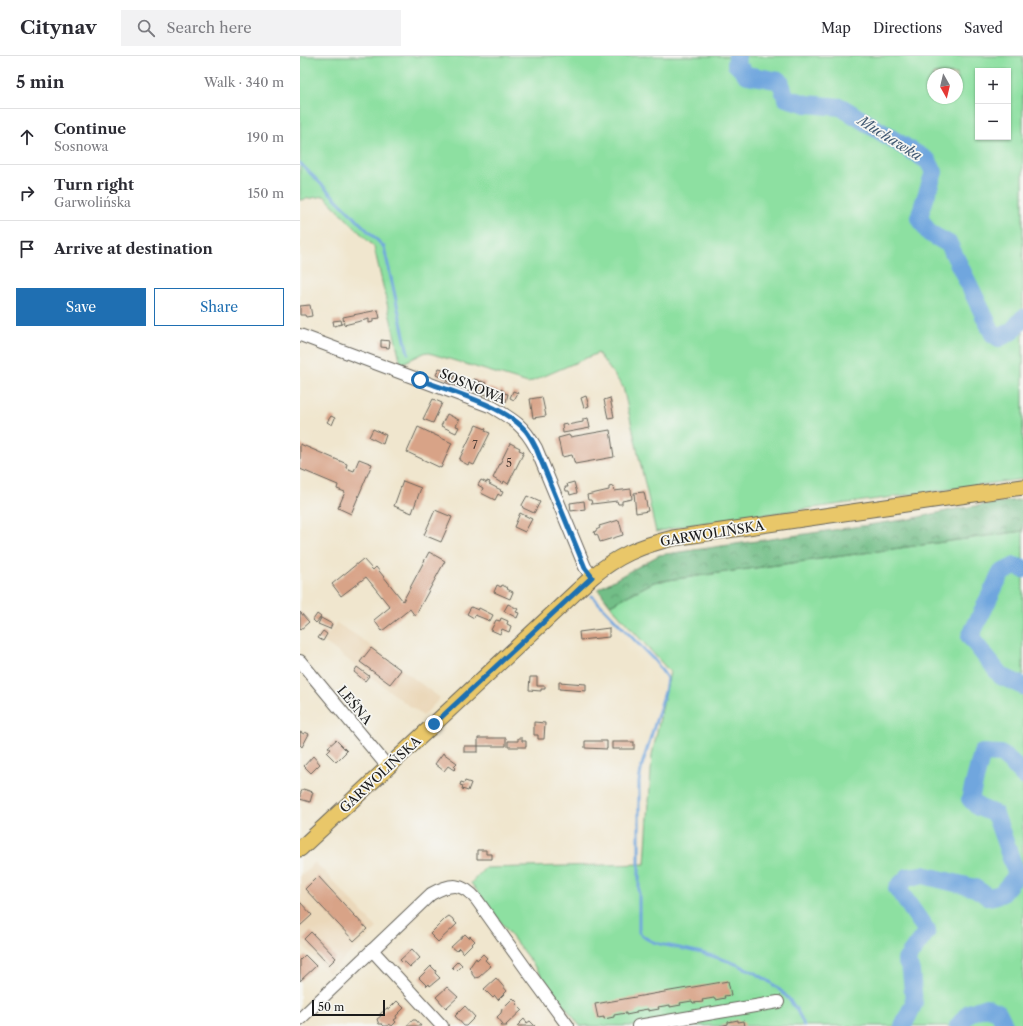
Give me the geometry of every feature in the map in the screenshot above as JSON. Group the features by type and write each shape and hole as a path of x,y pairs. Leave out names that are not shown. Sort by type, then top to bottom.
{"main road":[{"name":"GARWOLIŃSKA","path":"300,849 592,577 610,562 645,545 673,538 1023,487"}],"street":[{"name":"SOSNOWA","path":"300,335 492,407 511,418 526,432 536,448 585,568 592,577"},
{"name":"LEŚNA","path":"300,660 388,767"},
{"path":"300,1019 431,894 442,888 454,885 469,891 477,900 568,1026"},
{"path":"372,950 442,1026"},
{"path":"638,1026 778,1002"}],"shaded area":[{"path":"336,623 356,635 440,698 423,716 323,641"},
{"path":"315,862 377,928 329,973 300,942 300,874 303,874"}],"green space":[{"path":"300,56 1023,56 1023,479 682,526 656,532 623,387 598,353 528,383 426,352 401,364 374,247 324,196 300,200"},
{"path":"1023,499 1023,531 654,582 610,605 598,589 659,555 910,519 956,509"},
{"path":"1023,531 1023,1026 580,1026 471,883 485,868 645,864 652,755 670,672 610,605 654,582"}],"building":[{"path":"310,305 312,316 306,317 305,315 300,315 300,306"},
{"path":"378,310 380,318 373,319 373,322 369,323 369,319 344,325 343,317"},
{"path":"341,320 342,324 334,326 333,321"},
{"path":"381,340 390,341 389,348 381,347"},
{"path":"439,368 443,369 440,377 436,375"},
{"path":"445,370 449,372 446,379 442,377"},
{"path":"450,373 454,375 451,382 447,381"},
{"path":"455,375 459,377 455,385 451,383"},
{"path":"459,378 463,380 459,387 456,385"},
{"path":"474,379 480,381 477,389 471,387"},
{"path":"481,381 486,383 483,392 478,390"},
{"path":"485,387 489,388 487,395 483,394"},
{"path":"490,388 499,391 496,399 487,396"},
{"path":"501,389 504,393 508,394 506,402 502,401 503,398 498,397"},
{"path":"513,391 518,393 514,400 510,398"},
{"path":"586,396 589,406 584,408 581,398"},
{"path":"542,397 546,416 533,418 530,399"},
{"path":"610,398 614,417 608,418 604,400"},
{"path":"433,399 442,403 433,423 423,419"},
{"path":"447,414 459,420 456,426 459,427 456,433 441,426"},
{"path":"331,416 335,418 332,425 327,422"},
{"path":"588,418 590,428 563,433 562,424 567,423 567,425 583,422 583,419"},
{"path":"476,425 486,429 485,431 490,433 474,465 469,463 468,465 459,460"},
{"path":"418,427 452,443 441,468 407,452"},
{"path":"373,429 386,435 383,444 369,437"},
{"path":"610,430 614,457 575,464 572,455 562,457 558,438 569,435 570,437"},
{"path":"510,443 520,448 519,450 524,452 508,484 504,481 503,484 493,478"},
{"path":"300,444 347,464 346,468 354,471 359,459 372,464 351,514 338,508 345,492 337,489 338,485 300,469"},
{"path":"481,480 487,483 487,481 490,482 489,484 501,490 500,491 503,492 501,496 498,494 495,500 481,493 483,488 478,485"},
{"path":"403,481 421,488 412,513 394,506"},
{"path":"574,482 577,493 570,495 569,491 566,491 565,487 568,487 567,484"},
{"path":"613,486 614,491 631,489 632,499 622,501 622,504 618,504 617,501 592,504 591,500 588,500 587,495 609,490 609,487"},
{"path":"644,492 648,511 636,513 634,493"},
{"path":"527,496 540,502 534,513 523,508 522,505"},
{"path":"584,501 585,509 571,511 570,503"},
{"path":"435,510 452,517 441,542 424,535"},
{"path":"520,513 532,519 525,532 514,527"},
{"path":"619,520 623,535 600,542 597,534 595,535 594,532 600,528 599,526"},
{"path":"429,552 445,561 415,616 410,609 382,631 374,620 390,607 366,577 341,596 332,584 363,559 373,570 376,567 403,601"},
{"path":"497,585 501,587 502,585 513,592 510,599 494,592"},
{"path":"508,604 518,609 516,612 519,613 517,618 504,611"},
{"path":"471,607 478,610 479,608 493,615 490,621 475,615 474,618 467,614"},
{"path":"300,612 309,622 300,630"},
{"path":"317,614 321,617 316,623 313,620"},
{"path":"321,618 332,624 330,629 318,624"},
{"path":"501,618 508,621 507,624 511,626 509,632 502,629 500,634 491,630 496,620 500,621"},
{"path":"609,628 609,637 580,640 579,632"},
{"path":"323,631 327,634 323,641 318,638"},
{"path":"371,648 401,670 390,684 360,662"},
{"path":"357,667 369,676 365,681 354,672"},
{"path":"530,677 537,677 537,686 545,686 545,689 541,689 541,691 529,690"},
{"path":"559,682 586,684 586,691 559,689"},
{"path":"534,722 545,723 544,739 538,739 538,735 534,735"},
{"path":"300,732 309,734 302,747 300,745"},
{"path":"478,738 506,738 506,746 478,746"},
{"path":"518,738 522,738 522,741 526,741 526,747 508,747 508,741 518,741"},
{"path":"336,740 347,751 336,762 327,753 331,749 328,747"},
{"path":"585,741 607,741 607,749 585,748"},
{"path":"612,742 634,742 634,749 612,749"},
{"path":"464,746 478,746 478,752 464,752"},
{"path":"443,753 457,763 454,766 456,768 454,770 448,766 444,771 435,764"},
{"path":"313,756 320,764 311,773 304,766"},
{"path":"465,781 471,783 468,791 462,789 463,786 460,785 461,782 464,783"},
{"path":"303,789 313,792 310,802 300,799 300,794"},
{"path":"477,850 486,850 486,854 492,854 492,859 477,859"},
{"path":"318,876 367,929 354,941 305,889"},
{"path":"300,902 312,915 300,926"},
{"path":"449,916 457,924 438,942 430,934"},
{"path":"311,932 336,958 329,965 304,939"},
{"path":"465,934 469,938 470,936 475,941 463,953 459,948 456,951 451,947"},
{"path":"412,949 420,958 410,967 405,962 403,963 400,960"},
{"path":"483,954 487,958 485,960 491,966 479,977 475,978 469,968 476,958 477,960"},
{"path":"305,955 316,966 300,981 300,960"},
{"path":"458,961 462,965 456,971 452,967"},
{"path":"431,966 440,978 430,986 429,984 427,986 419,978"},
{"path":"496,978 507,991 498,1000 495,996 493,998 484,989"},
{"path":"728,981 731,995 724,996 725,998 715,1000 714,998 702,1000 703,1002 693,1003 692,1001 680,1003 681,1005 670,1007 670,1005 658,1007 659,1009 648,1011 648,1009 636,1011 636,1013 626,1015 626,1013 614,1015 614,1017 604,1019 604,1017 598,1018 595,1004"},
{"path":"447,987 458,997 446,1008 436,997"},
{"path":"513,998 522,1010 506,1025 507,1026 501,1026 503,1024 497,1017 501,1013 502,1009"},
{"path":"397,1001 404,1008 396,1016 397,1018 394,1020 396,1022 392,1026 389,1024 388,1026 384,1026 379,1024 377,1019 381,1016 380,1014 387,1008 389,1009"},
{"path":"465,1006 475,1017 466,1026 464,1026 455,1016"},
{"path":"524,1019 527,1023 530,1021 535,1026 517,1026"},
{"path":"413,1020 416,1020 421,1026 406,1026"},
{"path":"738,1020 738,1022 744,1021 745,1026 720,1026 728,1024 728,1022"}],"waterway":[{"name":"Muchawka","path":"737,56 736,64 747,75 780,81 786,98 807,104 841,107 928,161 934,172 919,217 929,233 949,244 993,334 999,338 1012,331 1023,318"},
{"path":"300,163 384,247 408,353"},
{"name":"Muchawka","path":"1023,569 1015,566 1001,573 970,637 1001,676 1023,686"},
{"path":"592,596 655,661 667,678 665,692 642,765 639,782 639,932 648,940 719,958 754,972 771,982 785,995 796,1009 804,1026"},
{"name":"Muchawka","path":"903,1026 914,1003 911,971 906,960 927,931 897,888 908,877 923,875 975,888 989,897 1001,894 1017,875 995,814 978,807 970,799 982,753 1001,754 1014,765 1023,776"},
{"name":"Muchawka","path":"958,1026 969,1013 986,1007 998,1012 1005,1026"}],"route":[{"path":"420,380 492,407 511,418 526,432 536,448 585,568 592,577 434,724"}]}
